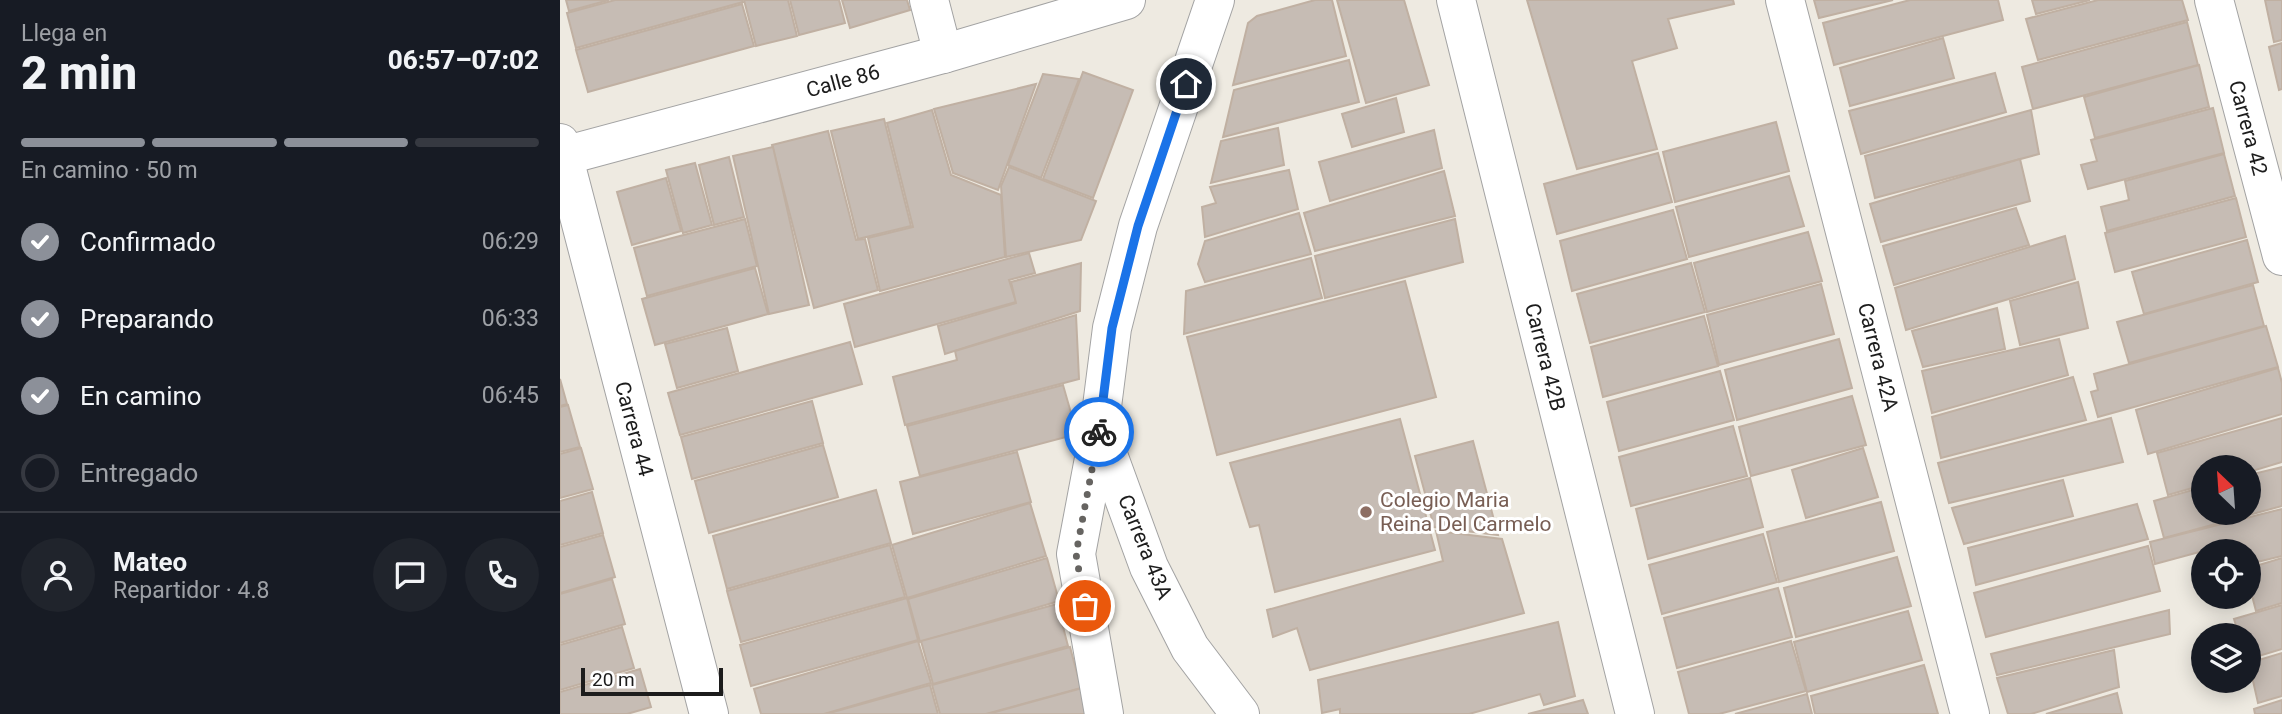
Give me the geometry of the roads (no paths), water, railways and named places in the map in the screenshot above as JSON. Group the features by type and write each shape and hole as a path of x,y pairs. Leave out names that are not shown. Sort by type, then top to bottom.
{"street":[{"path":"929,0 943,54"},
{"name":"Calle 86","path":"561,152 943,54 1126,0"},
{"name":"Carrera 43A","path":"1215,0 1138,226 1112,328 1100,430 1149,567 1190,648 1240,714"},
{"name":"Carrera 42B","path":"1456,0 1635,714"},
{"name":"Carrera 42A","path":"1785,0 1970,714"},
{"name":"Carrera 42","path":"2214,0 2282,256"},
{"name":"Carrera 44","path":"561,152 709,714"},
{"path":"1100,430 1076,554 1104,714"}],"place":[{"name":"Colegio Maria Reina Del Carmelo","path":"1366,512"}]}
